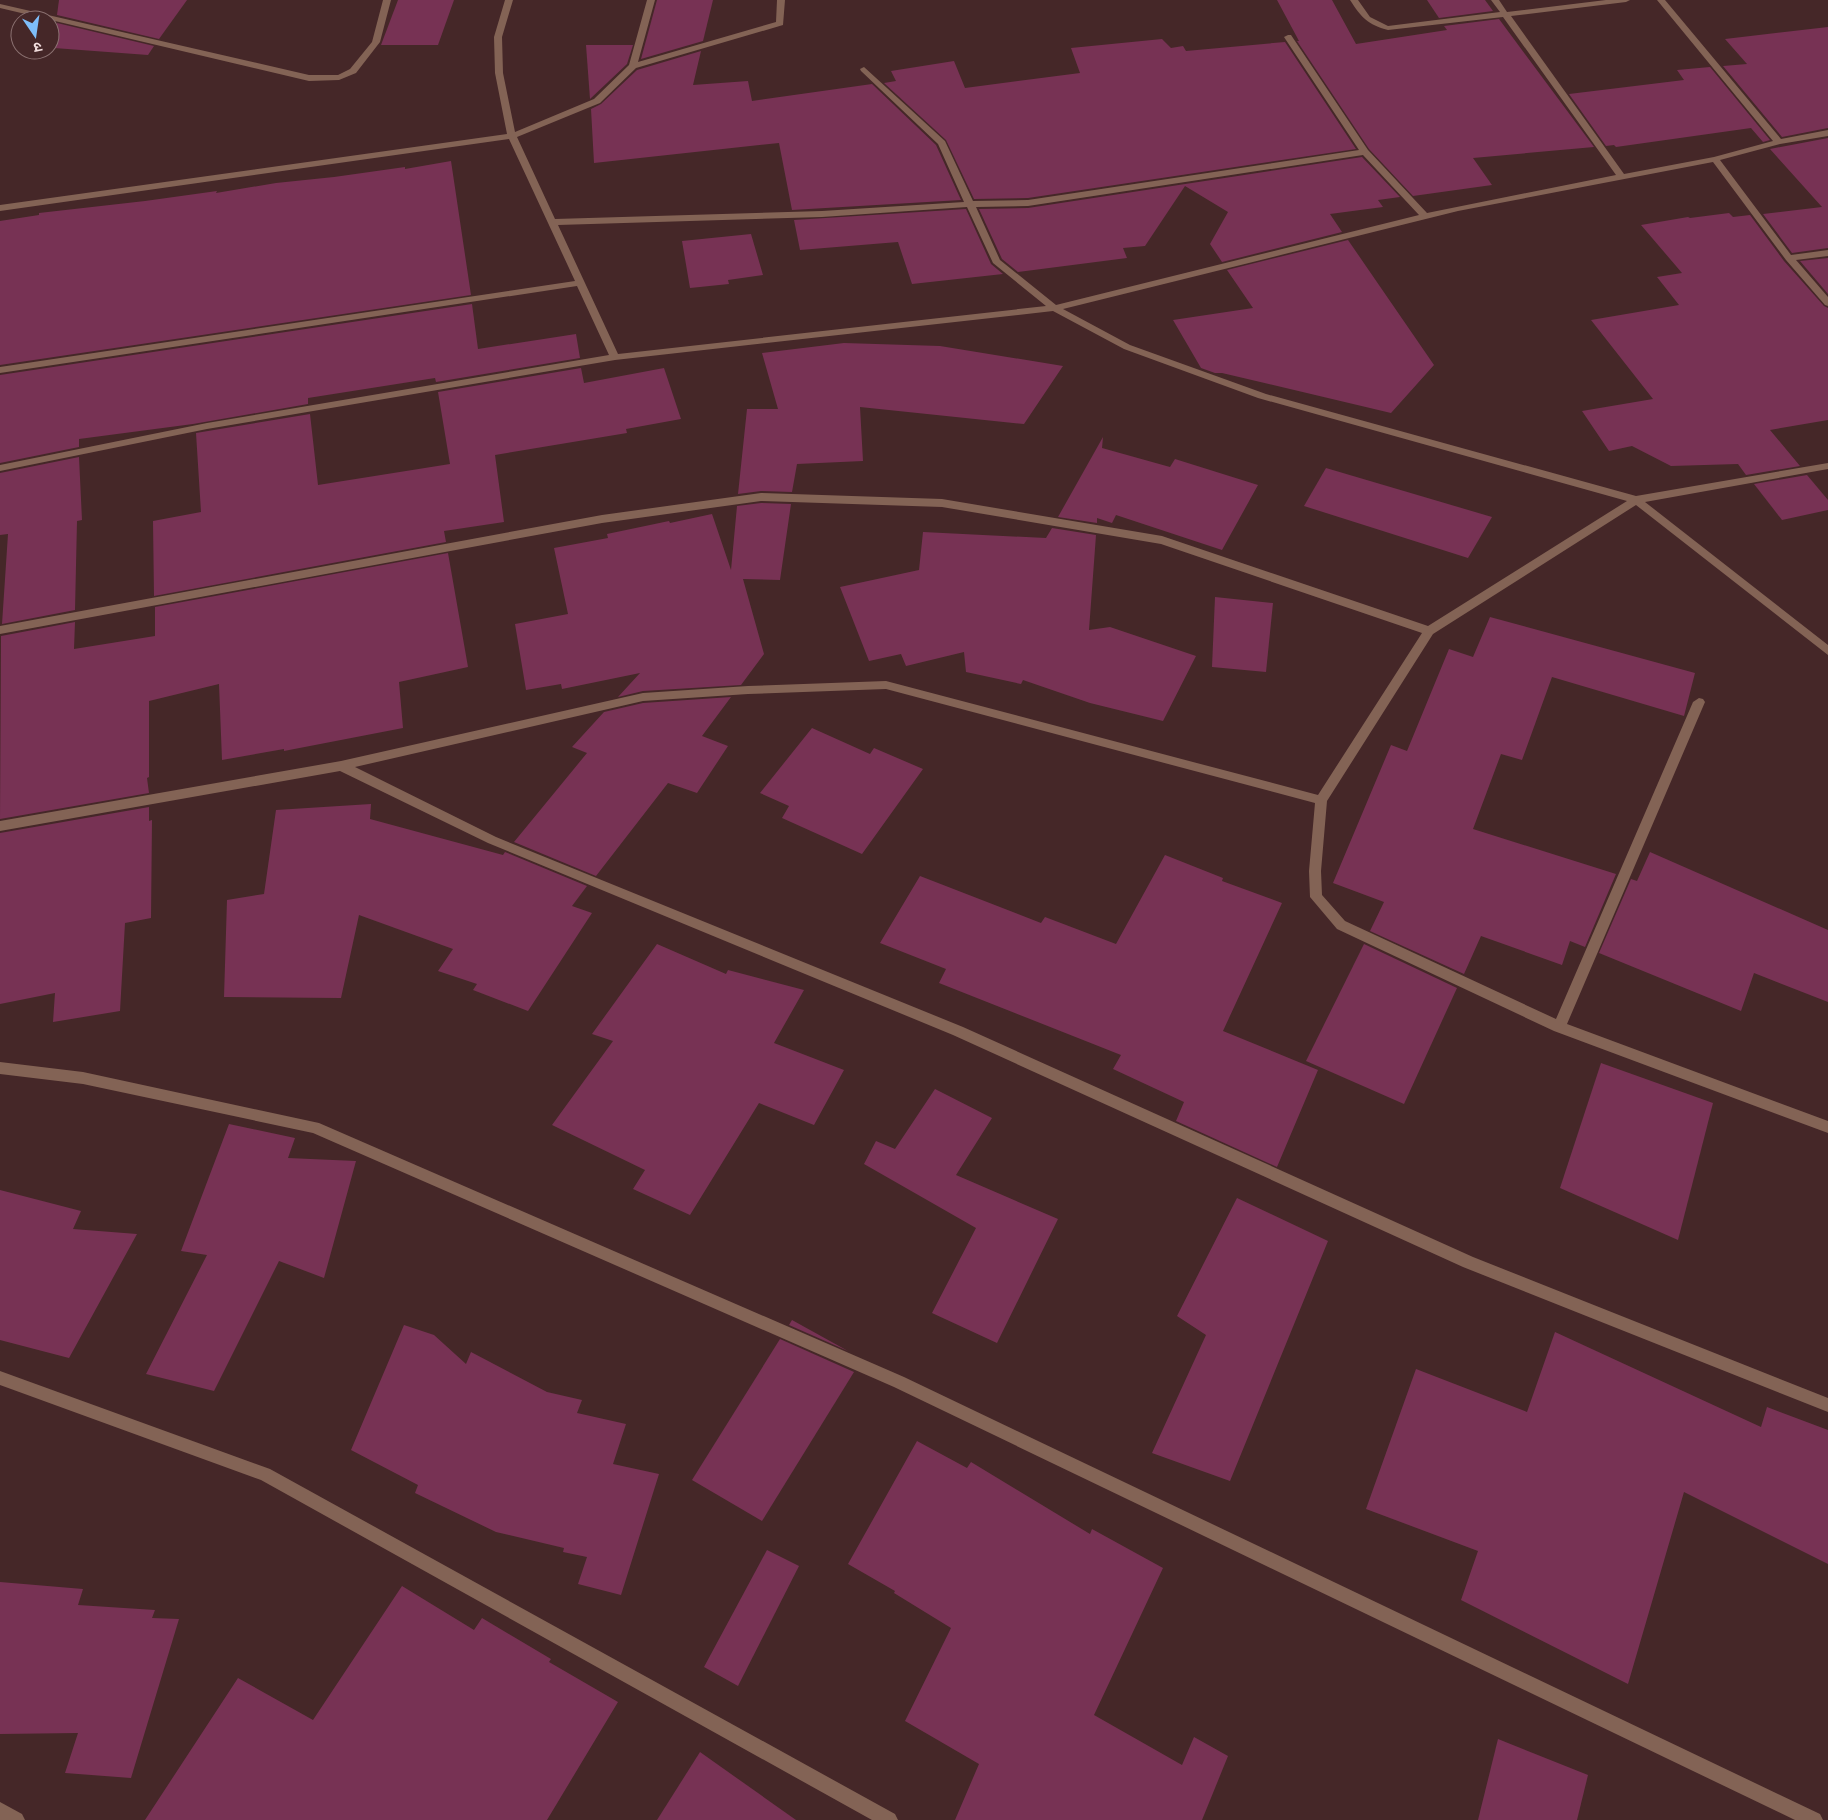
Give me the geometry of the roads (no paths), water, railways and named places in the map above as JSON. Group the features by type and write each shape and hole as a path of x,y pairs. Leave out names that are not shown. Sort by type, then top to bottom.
{"street":[{"path":"0,6 6,0"},
{"path":"0,6 309,78 339,77 353,71 376,42 387,0"},
{"path":"509,0 498,37 499,73 512,136 615,358"},
{"path":"633,66 651,0"},
{"path":"0,208 512,136 598,101 633,66 780,23 781,0"},
{"path":"1354,0 1365,18 1372,24 1388,28 1626,0"},
{"path":"1494,0 1622,177"},
{"path":"1661,0 1779,142"},
{"path":"1288,38 1365,152 1425,216"},
{"path":"864,69 914,114 942,143 996,261 1054,308 1127,347 1262,396 1636,500 1828,650"},
{"path":"0,468 207,426 615,358 1054,308 1425,216 1715,159 1779,142 1828,133"},
{"path":"551,222 822,214 971,204 1028,203 1365,152"},
{"path":"1715,159 1789,258 1828,303"},
{"path":"1789,258 1828,253"},
{"path":"0,370 580,283"},
{"path":"1828,466 1636,500 1429,631 1321,800 1315,871 1316,897 1341,925 1559,1027 1828,1127"},
{"path":"0,630 602,519 761,497 942,503 1162,540 1429,631"},
{"path":"0,826 341,766 643,697 748,690 886,685 1321,800"},
{"path":"1559,1027 1699,702"},
{"path":"341,766 492,840 958,1031 1468,1262 1828,1405"},
{"path":"0,1068 83,1078 314,1127 899,1382 1814,1820"},
{"path":"0,1378 265,1474 889,1820"},
{"path":"0,1810 16,1820"}]}
